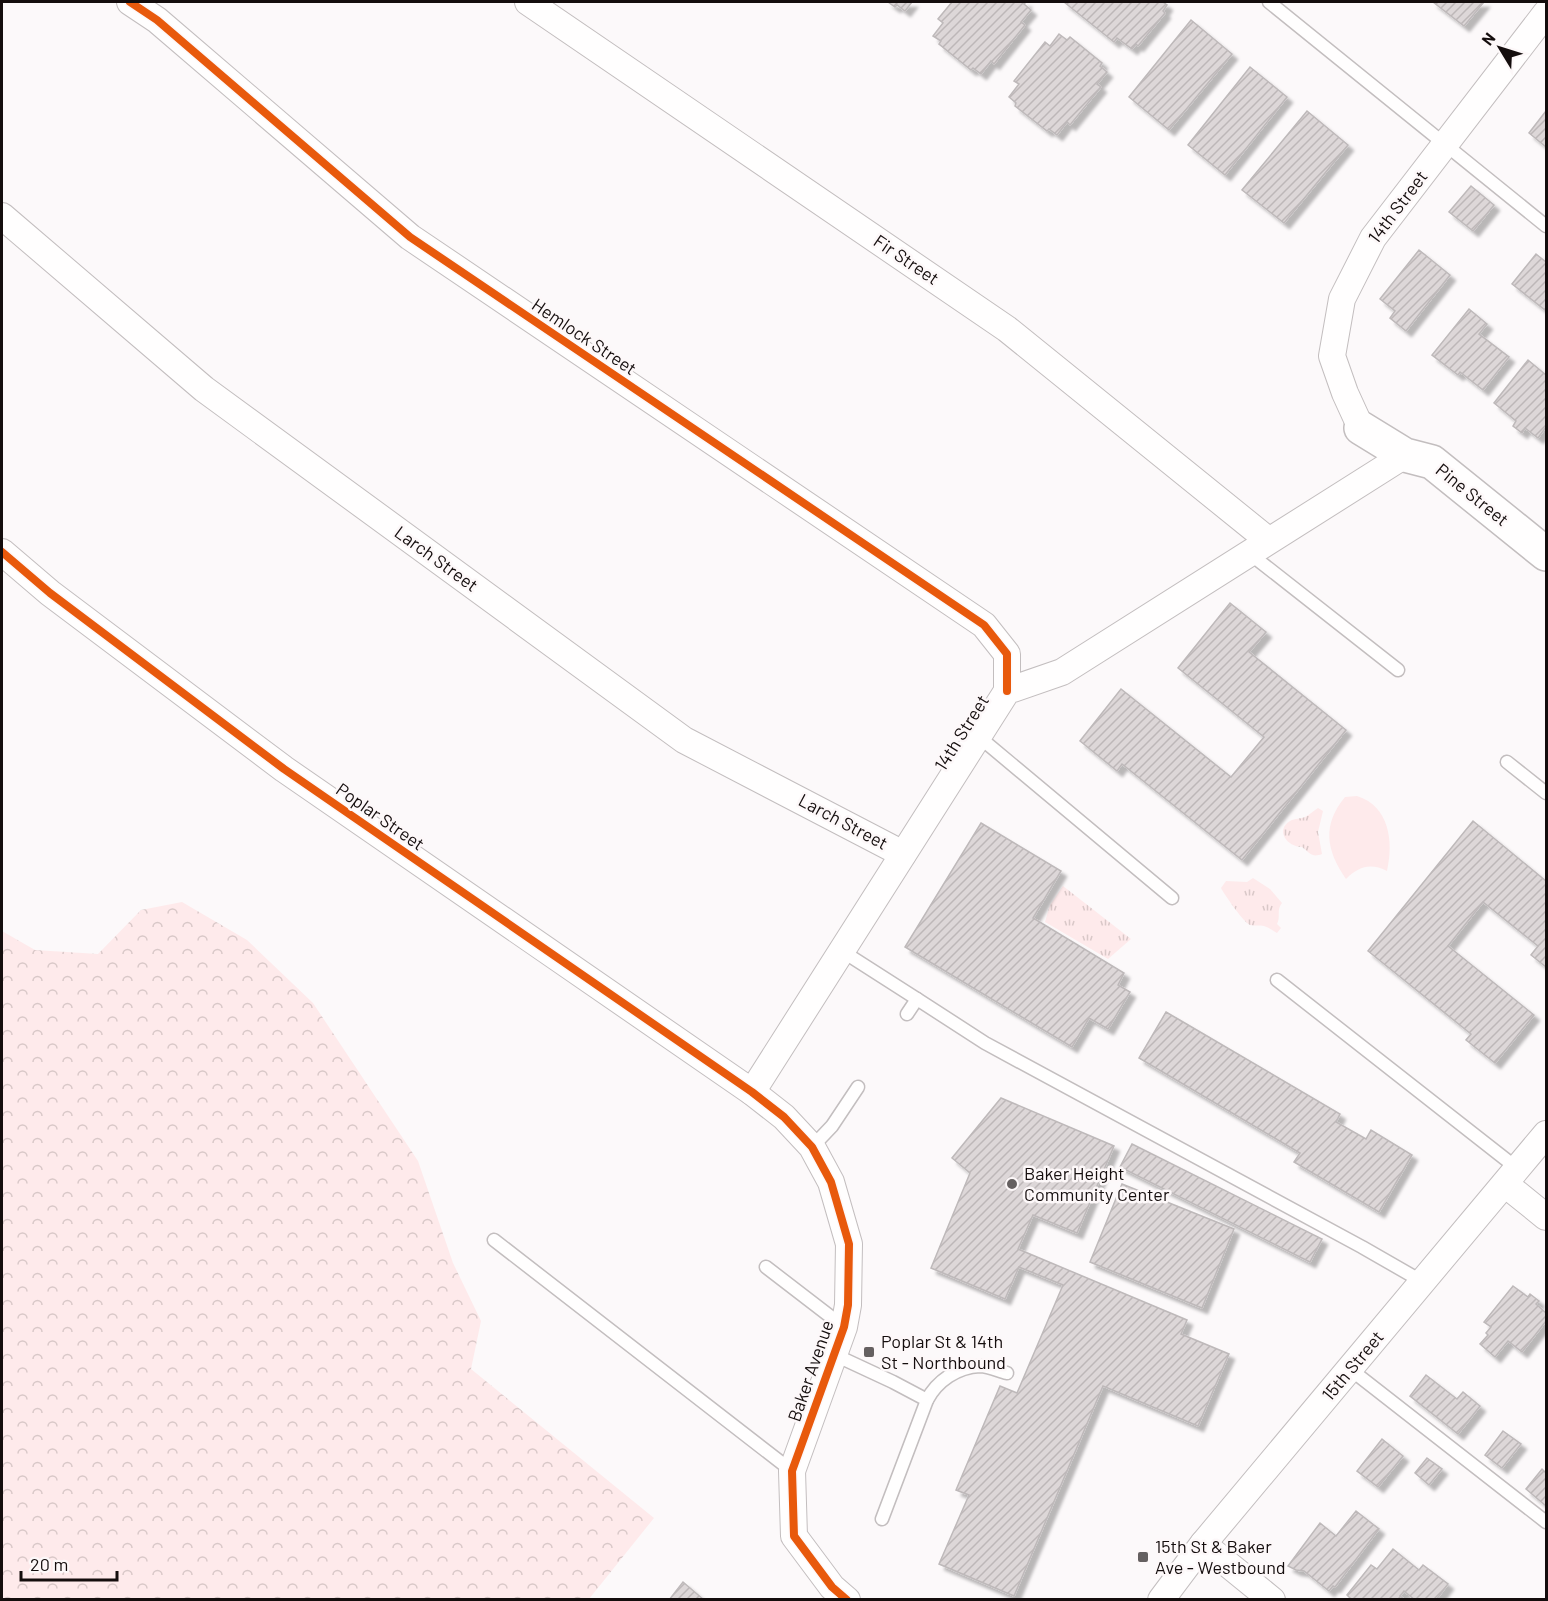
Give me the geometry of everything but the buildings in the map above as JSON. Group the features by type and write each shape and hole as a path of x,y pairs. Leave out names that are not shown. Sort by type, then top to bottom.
{"street":[{"name":"Hemlock Street","path":"130,2 157,20 410,237 984,625 1007,654 1007,691"},
{"name":"Fir Street","path":"528,2 1007,329 1259,547"},
{"name":"14th Street","path":"1361,429 1332,356 1342,299 1373,238 1546,13"},
{"name":"Larch Street","path":"2,216 204,389 684,740 903,854"},
{"name":"Pine Street","path":"1361,429 1406,455 1432,462 1546,554"},
{"name":"14th Street","path":"752,1092 1007,691 1062,672 1406,455"},
{"name":"Poplar Street","path":"2,552 50,593 284,769 752,1092"},
{"name":"Baker Avenue","path":"752,1092 784,1117 812,1147 831,1182 849,1244 848,1305 844,1327 792,1472 794,1536 832,1587 847,1599"},
{"name":"15th Street","path":"1161,1599 1203,1544 1546,1134"},
{"path":"1511,1177 1546,1217"},
{"path":"1203,1544 1272,1599"}],"lane":[{"path":"1269,2 1546,226"},
{"path":"1259,547 1398,670"},
{"path":"978,736 1172,898"},
{"path":"1507,762 1546,793"},
{"path":"842,951 985,1043 1423,1282"},
{"path":"1276,980 1511,1177"},
{"path":"907,1014 917,999"},
{"path":"812,1147 832,1125 858,1087"},
{"path":"494,1240 792,1472"},
{"path":"766,1267 844,1327"},
{"path":"835,1355 927,1400"},
{"path":"882,1519 934,1387 956,1372 981,1366 1007,1373"},
{"path":"1350,1369 1546,1522"}],"green space":[{"path":"1357,796 1376,808 1387,826 1389,860 1387,871 1376,867 1365,867 1346,879 1334,858 1329,838 1330,828 1338,807 1345,797"},
{"path":"1318,808 1323,811 1318,832 1322,854 1316,855 1288,841 1283,829 1290,821 1305,817"},
{"path":"1253,878 1270,889 1282,903 1277,924 1281,928 1277,933 1266,927 1247,923 1221,888 1226,881 1247,882"},
{"path":"1063,886 1131,939 1108,959 1045,922 1050,905"},
{"path":"182,902 247,940 313,1003 418,1161 453,1263 481,1321 471,1369 654,1518 589,1599 2,1599 2,931 35,950 98,954 141,910"}],"cycle path":[{"path":"130,2 157,20 410,237 984,625 1007,654 1007,691"},
{"path":"2,552 50,593 284,769 752,1092 784,1117 812,1147 831,1182 849,1244 848,1305 844,1327 792,1471 794,1536 832,1587 847,1600"}],"place":[{"name":"Baker Height Community Center","path":"1012,1184"},
{"name":"Poplar St & 14th St - Northbound","path":"869,1352"},
{"name":"15th St & Baker Ave - Westbound","path":"1143,1557"}]}
